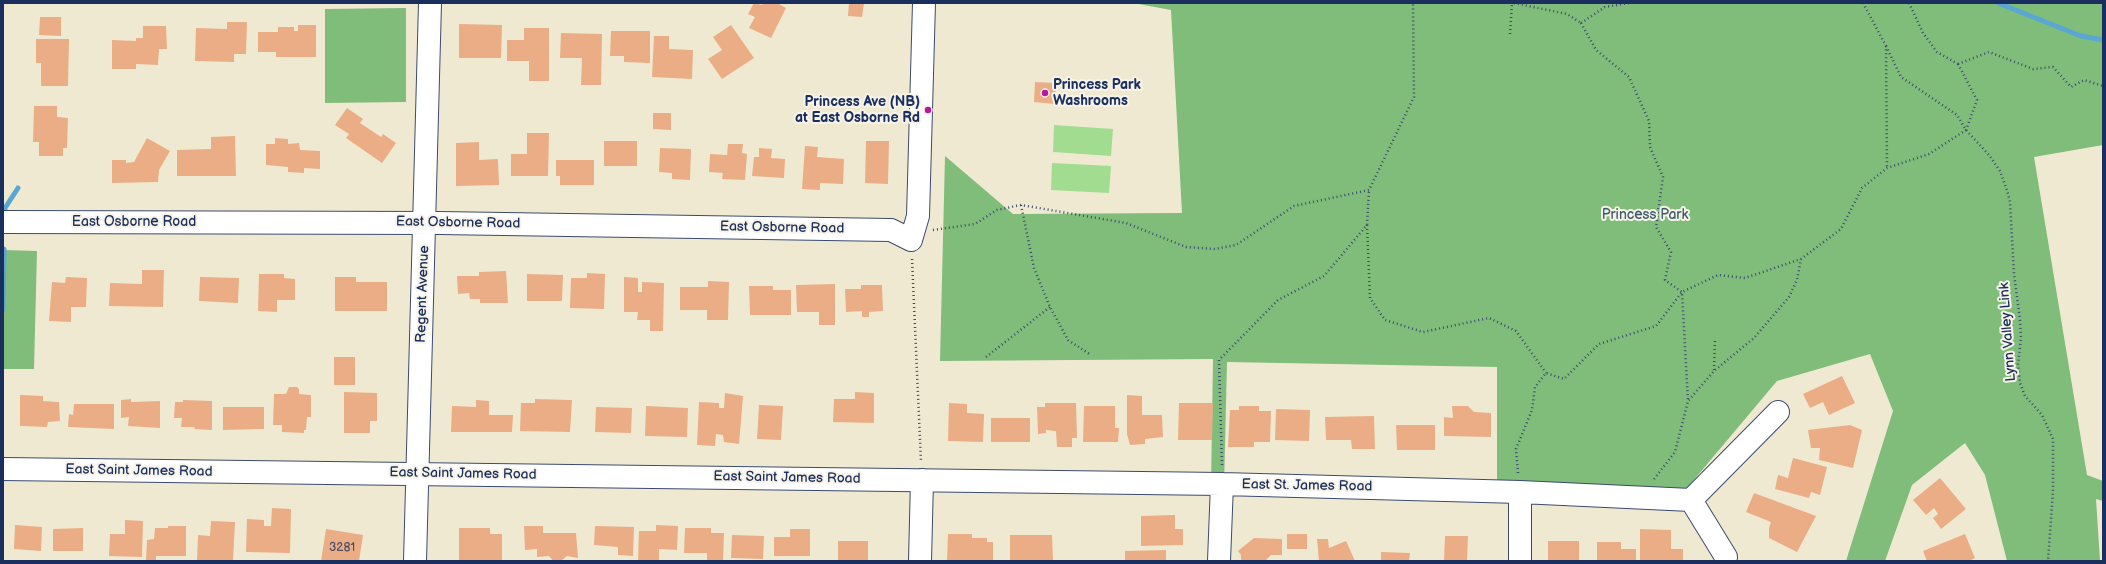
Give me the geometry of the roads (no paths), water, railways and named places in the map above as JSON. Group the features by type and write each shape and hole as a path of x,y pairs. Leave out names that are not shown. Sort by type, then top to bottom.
{"street":[{"name":"Regent Avenue","path":"415,561 430,3"},
{"name":"East Osborne Road","path":"3,222 425,223 891,230 913,236 918,216 924,3"},
{"path":"1726,557 1691,500 1778,412"},
{"name":"East Saint James Road","path":"3,470 922,480"},
{"path":"920,561 922,480"},
{"name":"East St. James Road","path":"922,480 1222,484 1520,492 1631,499 1691,500"},
{"path":"1219,561 1222,484"},
{"path":"1520,492 1520,561"}],"waterway":[{"path":"1998,3 2081,36 2103,40"},
{"path":"5,217 5,208 18,188"},
{"path":"3,310 4,249"}],"place":[{"name":"Princess Park Washrooms","path":"1045,93"},
{"name":"Princess Ave (NB) at East Osborne Rd","path":"928,110"}],"park label":[{"name":"Princess Park","path":"1645,215"}]}
